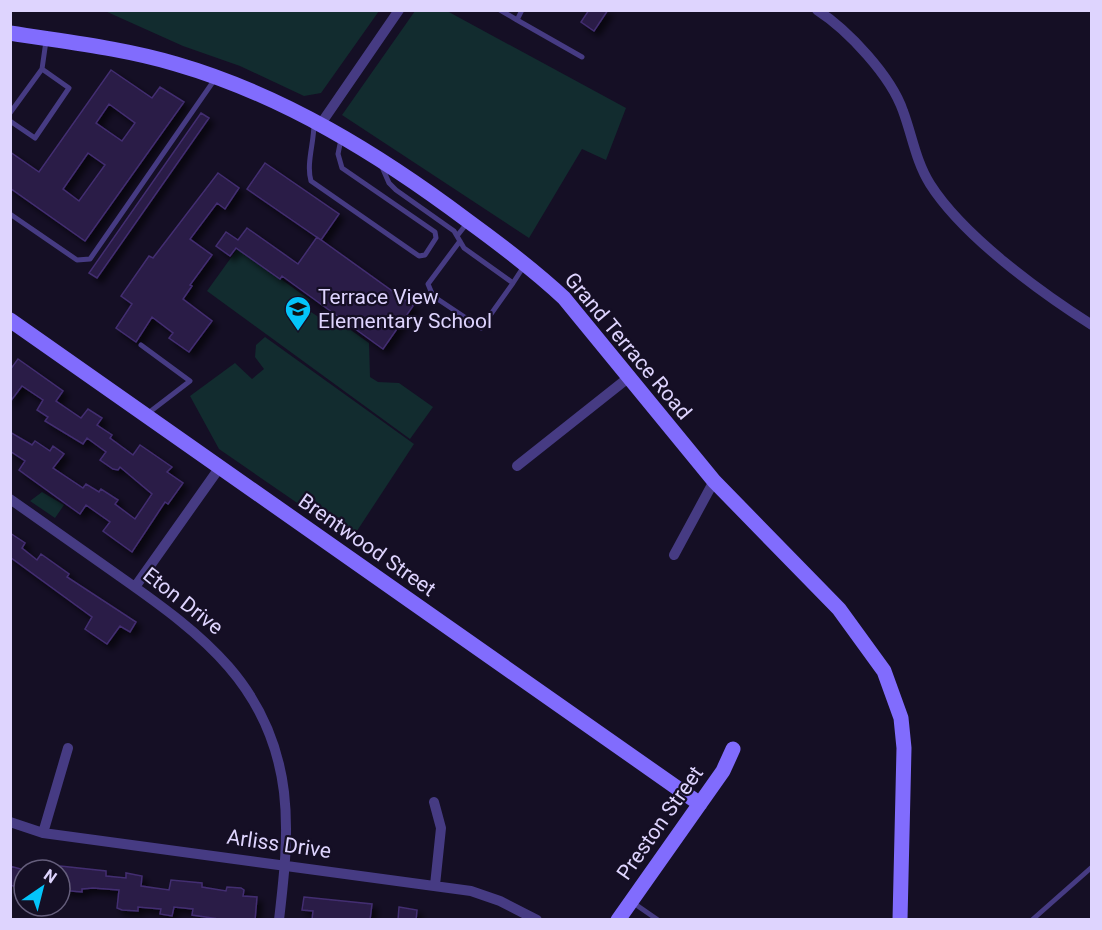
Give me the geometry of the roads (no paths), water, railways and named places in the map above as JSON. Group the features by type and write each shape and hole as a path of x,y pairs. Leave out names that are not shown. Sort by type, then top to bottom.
{"street":[{"path":"317,124 399,10"},
{"path":"817,10 851,38 890,87 902,108 920,164 939,199 1026,280 1092,325"},
{"name":"Grand Terrace Road","path":"10,33 140,54 216,77 278,102 379,160 469,221 525,264 564,298 714,481 839,609 884,671 894,693 901,718 904,747 900,920"},
{"name":"Brentwood Street","path":"10,320 700,804"},
{"path":"517,465 628,378"},
{"path":"135,587 220,467"},
{"path":"674,555 714,481"},
{"name":"Eton Drive","path":"10,499 135,587 206,641 230,668 253,701 267,731 281,778 286,819 286,864 279,920"},
{"path":"44,833 68,748"},
{"name":"Preston Street","path":"618,920 723,771 733,749"},
{"path":"434,802 441,828 435,885"},
{"name":"Arliss Drive","path":"10,822 44,833 286,864 471,891 500,901 537,920"}],"lane":[{"path":"500,10 582,57"},
{"path":"517,20 522,10"},
{"path":"10,113 42,69 46,39"},
{"path":"10,121 35,138 69,88 42,69"},
{"path":"10,214 77,260 90,259 216,77"},
{"path":"317,124 308,171 311,181 419,256 425,255 436,238 435,232 342,168 338,154 342,138"},
{"path":"379,160 389,183 396,190 454,231 464,248 513,283"},
{"path":"469,221 428,284 433,296 482,328 525,264"},
{"path":"141,345 190,381 146,415"},
{"path":"1032,920 1092,867"},
{"path":"631,902 657,920"}],"place":[{"name":"Terrace View Elementary School","path":"298,332"}]}
